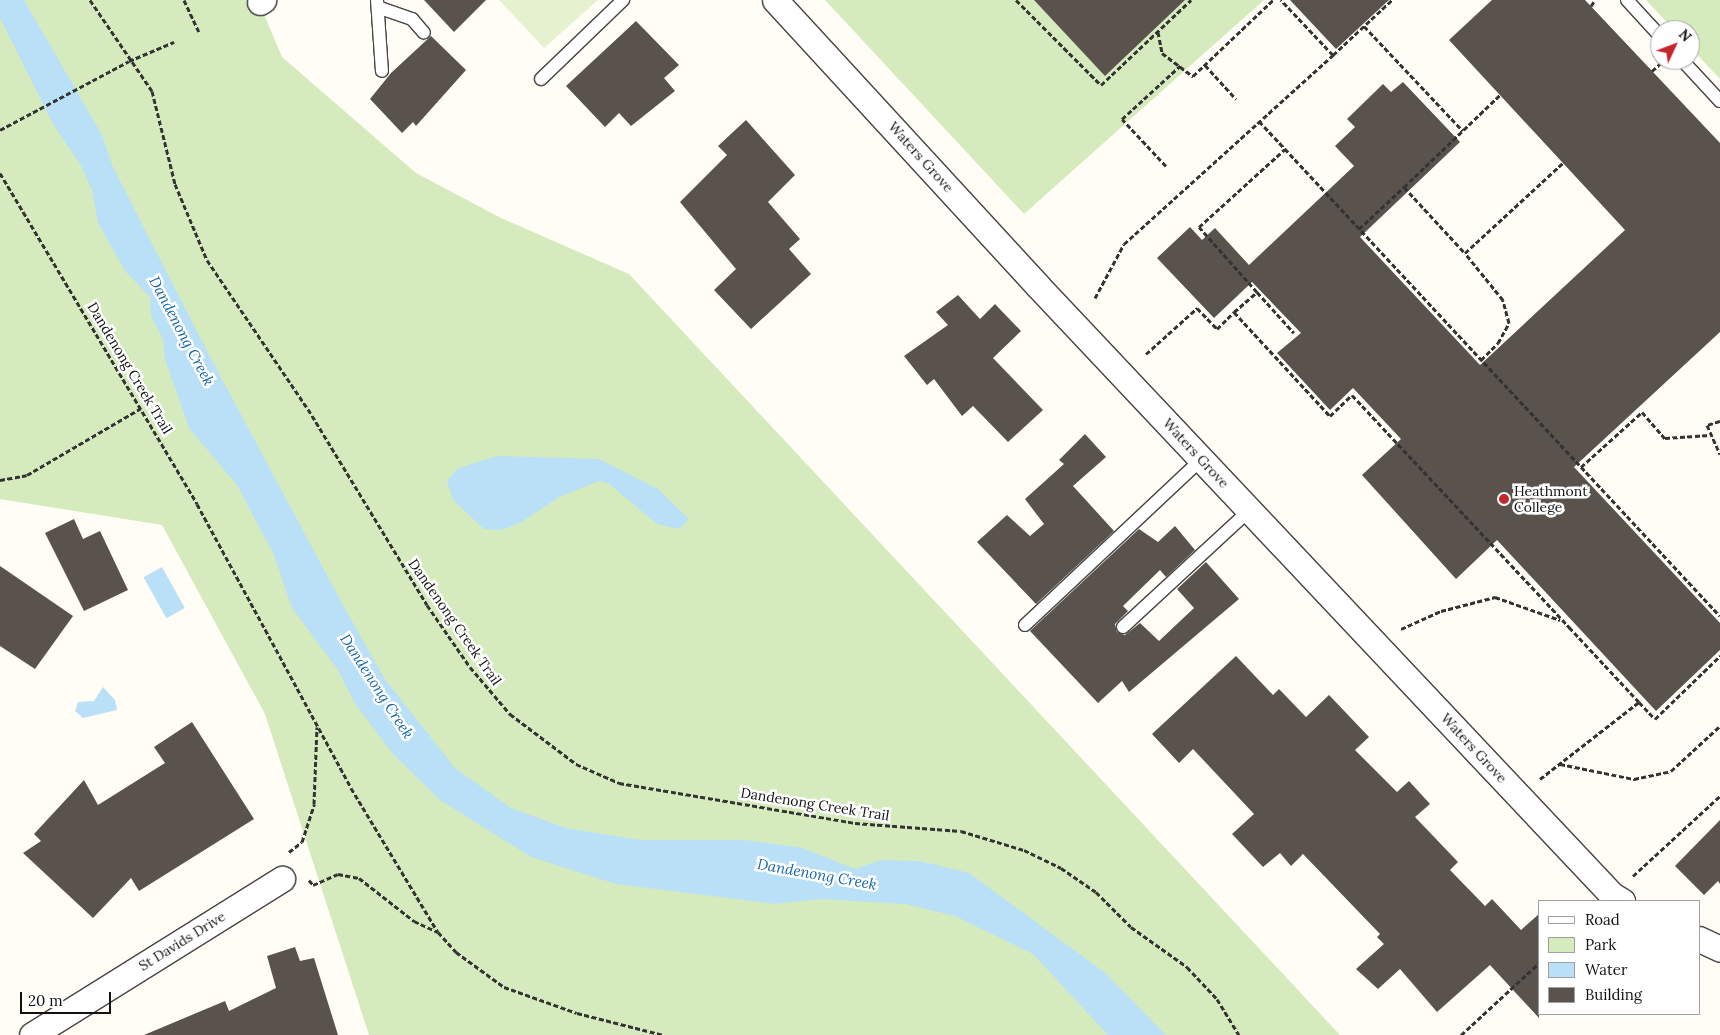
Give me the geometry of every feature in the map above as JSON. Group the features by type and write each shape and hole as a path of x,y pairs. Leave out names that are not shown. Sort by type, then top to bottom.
{"street":[{"name":"Waters Grove","path":"775,0 1202,459 1617,898"},
{"name":"St Davids Drive","path":"32,1035 282,879"},
{"path":"1700,939 1720,949"}],"lane":[{"path":"541,79 623,0"},
{"path":"1628,0 1650,25"},
{"path":"382,71 379,4 412,19 424,33"},
{"path":"1691,70 1720,101"},
{"path":"1024,625 1202,459"},
{"path":"1123,627 1250,510"}],"path":[{"name":"Dandenong Creek Trail","path":"90,0 129,61 152,91 175,184 207,260 308,409 395,555 464,660 525,726 576,764 619,783 855,823 961,831 1024,850 1061,868 1096,892 1137,932 1187,966 1217,999 1239,1035"},
{"path":"184,0 199,32"},
{"path":"1016,0 1101,85 1191,0"},
{"path":"1158,32 1162,53 1193,76 1273,0"},
{"path":"1281,0 1333,55"},
{"path":"1095,298 1124,244 1392,0"},
{"path":"1591,6 1595,0"},
{"path":"1364,26 1463,131"},
{"path":"0,130 129,61 174,42"},
{"path":"1205,65 1236,99"},
{"path":"1166,166 1122,119 1180,66"},
{"path":"1359,230 1500,95"},
{"path":"1259,121 1720,616"},
{"path":"1285,149 1199,228 1294,333"},
{"path":"1465,253 1564,163"},
{"name":"Dandenong Creek Trail","path":"0,173 141,408 317,726 438,932 456,952 504,987 577,1013 663,1035"},
{"path":"1404,188 1465,253 1504,300 1509,323 1498,343 1481,360"},
{"path":"1146,354 1197,308 1217,329 1256,292"},
{"path":"1234,312 1330,416 1352,396 1655,719 1720,656"},
{"path":"0,480 27,475 141,408"},
{"path":"1581,467 1642,412 1665,438 1710,435"},
{"path":"1720,421 1707,425 1720,454"},
{"path":"1401,630 1441,612 1495,597 1552,614 1570,628"},
{"path":"1540,779 1639,702"},
{"path":"287,853 302,842 314,804 317,726"},
{"path":"1559,764 1634,779 1671,771 1720,726"},
{"path":"1617,898 1720,796"},
{"path":"314,885 348,873 414,921 438,932"},
{"path":"1461,1035 1538,964"}],"green space":[{"path":"0,0 258,0 282,57 416,173 501,218 629,274 1340,1035 369,1035 265,714 162,525 0,499"},
{"path":"499,0 598,0 544,48"},
{"path":"825,0 1264,0 1024,214"},
{"path":"1646,0 1720,0 1720,79 1700,58 1700,20 1665,20"}],"water":[{"name":"Dandenong Creek","path":"0,0 24,0 102,135 113,167 207,351 343,605 384,678 455,768 511,808 566,828 640,840 745,840 803,848 855,869 881,860 920,861 969,873 1104,972 1166,1035 1108,1035 1033,954 955,916 905,904 821,899 775,904 616,884 531,857 440,800 393,754 354,702 338,670 292,608 274,555 237,485 189,428 165,359 163,339 151,316 150,297 125,271 98,223 92,190 80,164 53,124 0,18"},
{"path":"498,456 599,459 658,489 689,519 679,529 657,524 608,483 599,481 559,497 520,523 501,530 484,529 453,500 447,481 458,468"},
{"path":"162,567 185,608 166,618 144,577"},
{"path":"103,687 115,700 117,710 83,718 75,711 78,702 94,701"}],"building":[{"path":"424,0 486,0 454,32"},
{"path":"1034,0 1185,0 1105,76"},
{"path":"1290,0 1389,0 1336,49"},
{"path":"1492,0 1585,0 1720,143 1720,332 1574,467 1720,623 1720,650 1656,711 1497,540 1456,579 1362,475 1401,439 1353,388 1330,410 1277,353 1301,333 1252,282 1214,318 1157,258 1190,227 1202,240 1215,228 1249,265 1354,166 1335,146 1355,127 1347,119 1383,84 1391,92 1403,82 1460,142 1360,237 1480,365 1625,230 1449,40"},
{"path":"636,21 679,65 664,78 675,91 631,126 619,113 605,127 566,86"},
{"path":"431,36 466,70 416,126 413,122 402,133 370,99 391,73"},
{"path":"746,120 795,175 768,202 800,239 789,249 811,274 751,329 714,290 736,269 680,202 727,155 718,146"},
{"path":"958,295 980,319 995,304 1021,331 993,358 1043,410 1008,442 973,406 962,416 934,379 927,385 904,356 948,325 936,312"},
{"path":"1085,434 1106,457 1073,486 1114,531 1036,604 977,542 1007,515 1030,536 1044,524 1025,499 1064,464 1059,460"},
{"path":"74,519 83,539 100,531 128,590 84,611 45,533"},
{"path":"1175,526 1195,550 1166,577 1160,570 1123,606 1128,611 1115,624 1117,632 1125,635 1140,623 1159,641 1194,608 1177,589 1206,562 1239,599 1129,692 1122,681 1098,703 1030,631 1139,529 1158,542"},
{"path":"0,566 73,616 35,669 0,646"},
{"path":"1236,656 1273,695 1279,689 1306,717 1329,695 1369,737 1355,750 1397,792 1409,781 1430,804 1415,817 1458,862 1450,870 1485,906 1492,899 1521,930 1538,915 1539,1018 1490,965 1437,1012 1400,969 1378,989 1356,969 1384,944 1377,937 1380,934 1303,854 1291,866 1280,853 1263,867 1232,834 1254,814 1193,749 1179,763 1152,734"},
{"path":"192,722 254,819 139,891 131,878 93,918 23,853 41,841 34,834 84,780 98,805 165,763 154,747"},
{"path":"1720,820 1720,884 1718,881 1704,895 1675,866"},
{"path":"295,947 300,961 314,958 338,1035 144,1035 225,1001 229,1011 276,988 267,956"}],"place":[{"name":"Heathmont College","path":"1504,499"}]}
